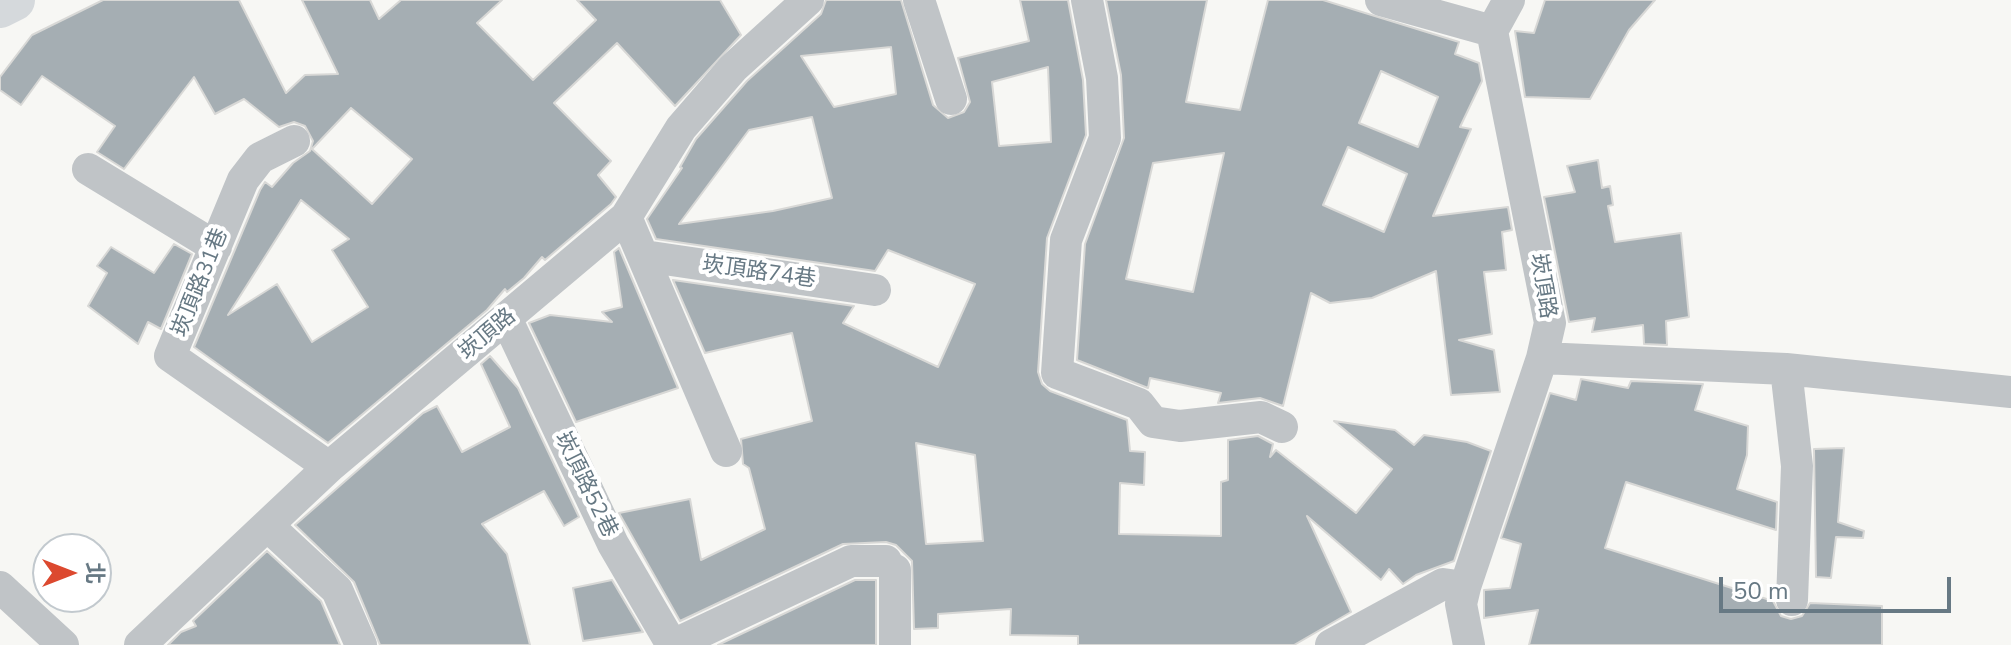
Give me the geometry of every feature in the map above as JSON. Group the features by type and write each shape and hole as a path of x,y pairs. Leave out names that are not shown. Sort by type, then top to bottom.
{"main road":[{"path":"0,7 14,0"}],"street":[{"name":"崁頂路","path":"140,645 329,467 626,217 681,128 733,68 808,0"},
{"path":"919,0 951,99"},
{"path":"1087,0 1102,78 1105,138 1066,240 1057,373 1139,404 1153,422 1180,426 1261,417 1282,427"},
{"path":"1381,0 1492,31 1509,0"},
{"name":"崁頂路","path":"1469,645 1461,604 1465,587 1542,358 1550,323 1492,31"},
{"name":"崁頂路31巷","path":"294,141 260,158 243,180 170,356 329,467"},
{"path":"88,169 216,247"},
{"path":"626,217 726,451"},
{"name":"崁頂路74巷","path":"644,256 875,290"},
{"name":"崁頂路52巷","path":"507,320 613,544 672,645"},
{"path":"1542,358 1786,369 2011,392"},
{"path":"1786,369 1797,466 1792,600"},
{"path":"268,526 337,590 361,645"},
{"path":"672,645 851,561 891,565 895,645"},
{"path":"1331,645 1443,584 1465,587"},
{"path":"0,587 63,645"}],"building":[{"path":"103,0 239,0 286,93 305,75 338,74 302,0 370,0 379,19 401,0 502,0 477,23 533,80 596,20 577,0 720,0 741,35 675,106 617,43 554,103 611,161 598,175 616,197 545,260 542,257 524,278 507,292 505,289 487,310 328,443 194,347 260,190 265,182 272,187 293,163 310,151 313,141 305,126 294,122 279,127 244,99 215,114 194,77 124,169 97,152 115,126 42,76 21,105 0,90 0,77 32,35","holes":["351,108 412,159 372,204 312,149","301,200 349,239 332,250 368,307 312,342 277,284 228,315"]},
{"path":"826,0 901,0 933,105 948,118 964,112 970,102 958,58 1029,41 1020,0 1068,0 1083,80 1086,135 1047,238 1038,372 1042,384 1050,391 1127,420 1130,451 1145,452 1144,485 1120,483 1119,534 1221,536 1221,482 1228,480 1228,440 1258,436 1273,444 1270,457 1276,450 1356,513 1392,469 1334,421 1395,430 1414,445 1424,435 1467,442 1491,451 1454,561 1416,575 1403,584 1389,569 1381,580 1307,516 1351,612 1294,645 1078,645 1078,636 1010,635 1011,609 938,614 938,628 914,629 912,561 896,545 886,542 843,544 680,621 619,513 690,499 701,560 765,529 749,468 743,464 741,439 812,421 792,333 705,353 673,280 854,306 843,323 938,367 975,284 888,250 875,271 656,239 647,219 682,168 696,139 747,81 821,14","holes":["891,47 896,94 834,107 801,56","1048,67 1051,142 999,146 992,82","812,117 832,198 773,211 679,224 749,130","916,443 975,455 983,541 926,544"]},
{"path":"1106,0 1207,0 1186,102 1240,110 1268,0 1323,0 1459,42 1455,54 1479,63 1482,81 1460,127 1471,129 1433,216 1508,207 1512,230 1502,232 1506,270 1484,272 1492,334 1459,340 1494,350 1500,392 1451,395 1436,271 1372,298 1330,303 1311,293 1283,406 1260,398 1218,403 1221,393 1150,378 1148,388 1077,360 1085,244 1124,138 1121,75","holes":["1381,71 1438,97 1418,147 1359,123","1348,147 1407,174 1384,232 1323,205","1224,153 1193,292 1126,279 1153,163"]},
{"path":"1545,0 1655,0 1629,30 1590,99 1525,97 1515,31 1534,33"},
{"path":"1598,160 1602,188 1610,186 1613,205 1608,206 1615,242 1681,233 1689,317 1666,321 1667,345 1644,344 1643,325 1592,332 1595,318 1569,322 1544,197 1575,192 1567,166"},
{"path":"174,244 192,254 161,329 148,322 138,344 88,306 107,273 97,266 111,247 154,273"},
{"path":"619,248 678,388 576,422 529,323 550,315 612,322 602,312 622,307 614,252"},
{"path":"490,356 518,388 579,517 564,526 544,491 482,524 507,554 530,645 380,645 354,582 295,525 423,413 437,406 462,452 510,427 481,364"},
{"path":"1581,379 1628,388 1631,381 1703,384 1695,410 1748,426 1747,455 1737,489 1777,502 1776,530 1626,482 1605,548 1773,601 1781,616 1791,619 1802,616 1810,603 1882,606 1882,645 1529,645 1538,610 1484,618 1484,590 1510,588 1521,544 1501,538 1550,393 1576,400"},
{"path":"1844,448 1838,522 1864,531 1863,538 1836,537 1831,578 1816,577 1814,449"},
{"path":"267,551 321,601 340,645 168,645 181,632 196,626 193,621"},
{"path":"612,580 643,632 583,641 573,588"},
{"path":"855,580 876,580 876,645 718,645"}]}
